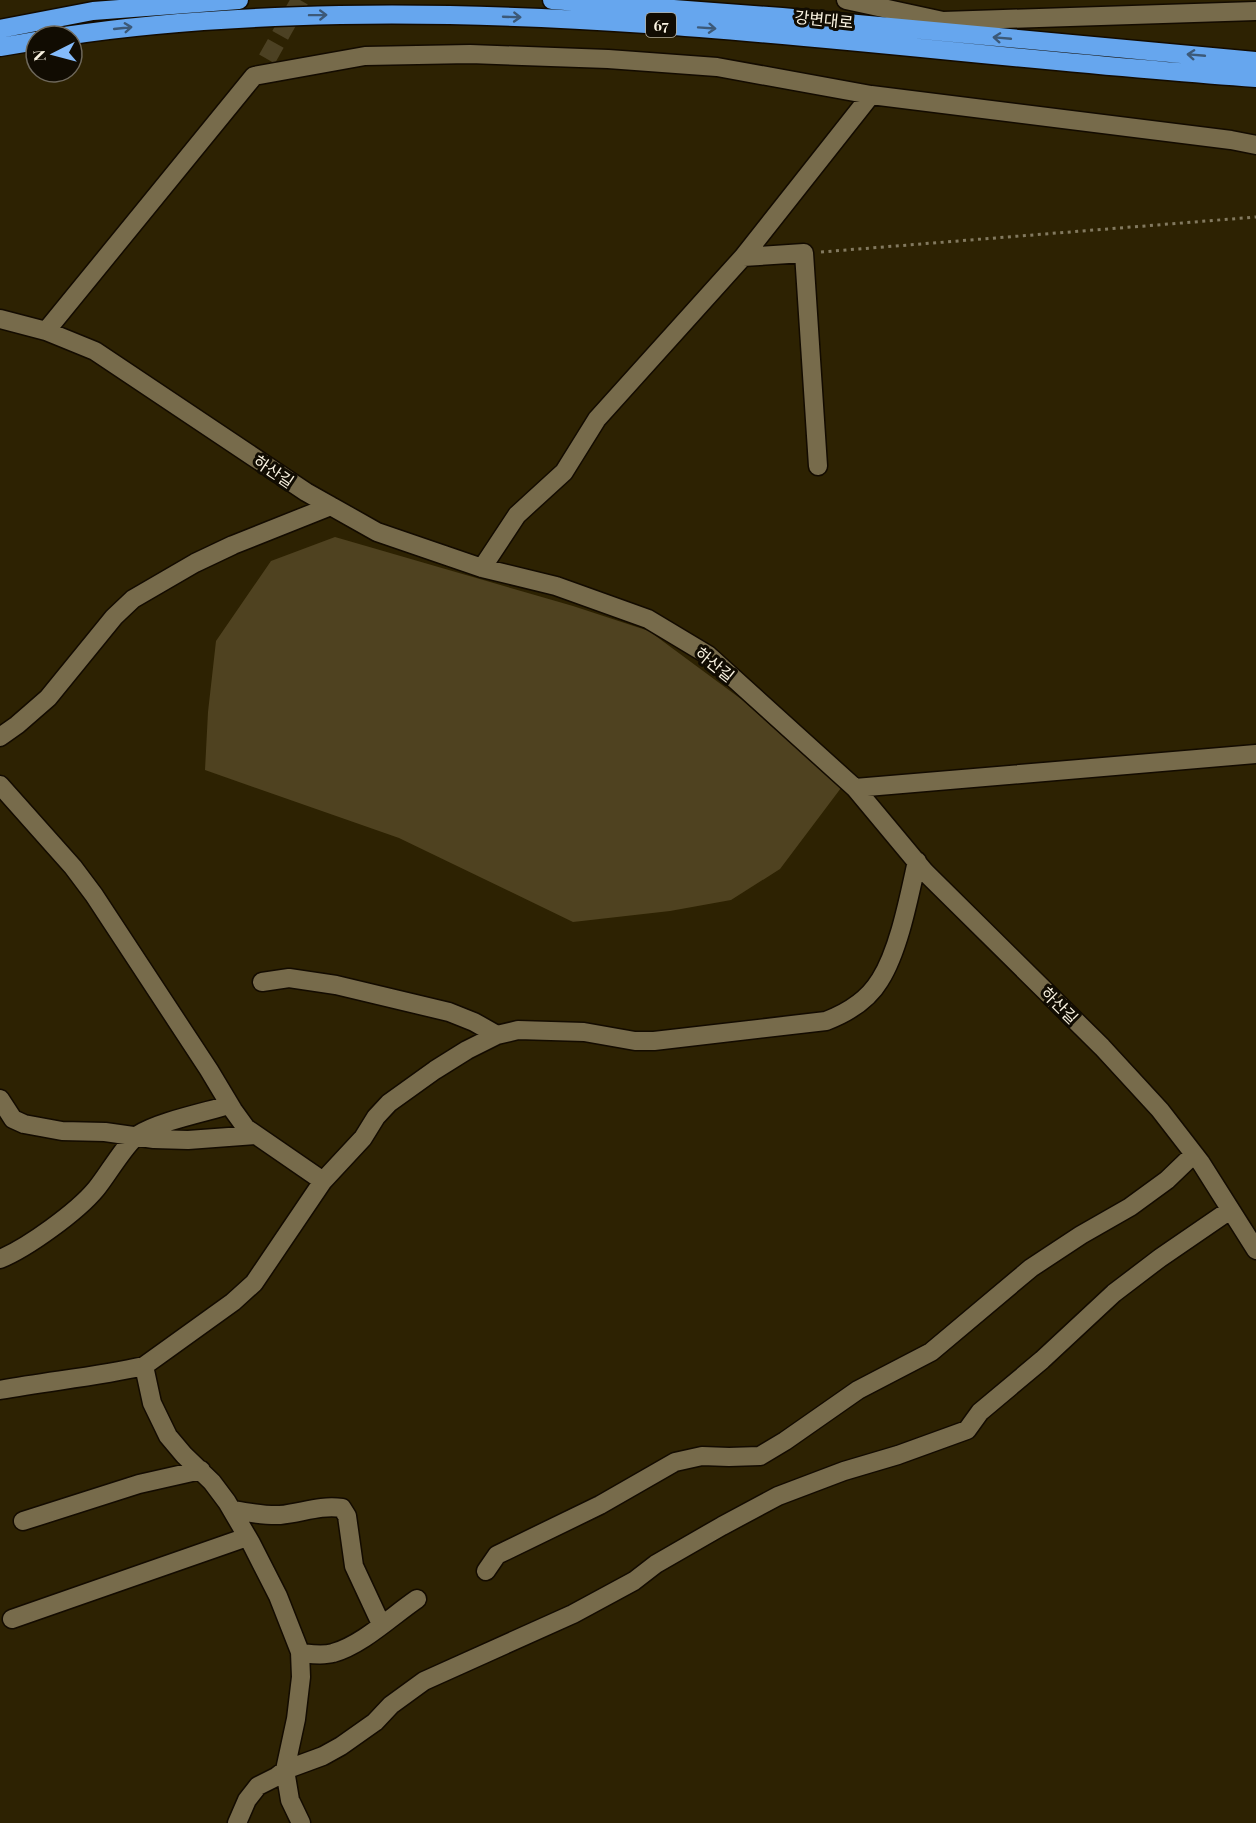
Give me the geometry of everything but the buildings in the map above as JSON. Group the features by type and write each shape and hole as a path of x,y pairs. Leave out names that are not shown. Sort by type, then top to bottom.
{"highway":[{"path":"3,38 93,11 239,0"},
{"name":"강변대로","path":"552,0 770,16 1256,65"},
{"name":"강변대로","path":"84,34 185,22 287,16 412,14 556,18 759,32 1138,70 1256,65"},
{"path":"3,38 24,40"}],"street":[{"path":"846,0 943,21 1256,10"},
{"path":"254,76 365,56 470,54 608,59 717,67 871,95 1256,144"},
{"path":"46,331 267,59"},
{"path":"482,568 517,515 564,472 597,419 742,256 871,95"},
{"path":"742,256 804,253 818,466"},
{"name":"하산길","path":"0,319 46,331 94,351 306,492 377,532 482,568 556,586 648,619 708,655 855,788 917,861 1102,1047 1160,1110 1194,1154 1256,1250"},
{"path":"0,737 48,698 114,617 133,600 195,563 233,545 331,506"},
{"path":"855,788 1256,754"},
{"path":"0,785 73,867 94,895 246,1128 323,1181"},
{"path":"0,1390 41,1382 102,1376 144,1366 233,1302 254,1283 323,1181 363,1138 376,1117 389,1103 435,1070 497,1035 518,1030 584,1032 636,1041 654,1041 826,1021 847,1013 880,981 906,909 917,861"},
{"path":"261,982 289,978 336,985 449,1012 497,1035"},
{"path":"0,1098 13,1119 24,1124 62,1131 188,1140 256,1135"},
{"path":"0,1259 26,1247 78,1206 95,1190 136,1136 152,1128 230,1105"},
{"path":"486,1571 497,1555 600,1505 675,1462 702,1456 760,1456 858,1390 932,1352 1030,1268 1130,1207 1167,1180 1194,1154"},
{"path":"237,1823 247,1800 258,1786 276,1778 285,1770 323,1756 342,1746 424,1681 573,1614 634,1581 656,1564 712,1531 778,1496 844,1471 910,1451 967,1430 981,1412 1042,1360 1114,1293 1230,1210"},
{"path":"144,1366 152,1403 168,1436 212,1482 232,1510 278,1596 300,1653 301,1677 296,1719 285,1770 290,1800 301,1823"},
{"path":"23,1521 140,1484 201,1470"},
{"path":"232,1510 278,1515 315,1507 342,1508 347,1516 354,1566 381,1624"},
{"path":"12,1619 248,1537"},
{"path":"300,1653 317,1655 333,1653 352,1645 417,1599"}],"path":[{"path":"804,253 1256,218"}],"shaded area":[{"path":"335,537 573,606 649,631 741,699 841,788 780,869 731,900 670,911 573,922 399,838 205,770 208,712 216,641 271,561"}],"tunnel":[{"path":"267,59 300,0"}]}
